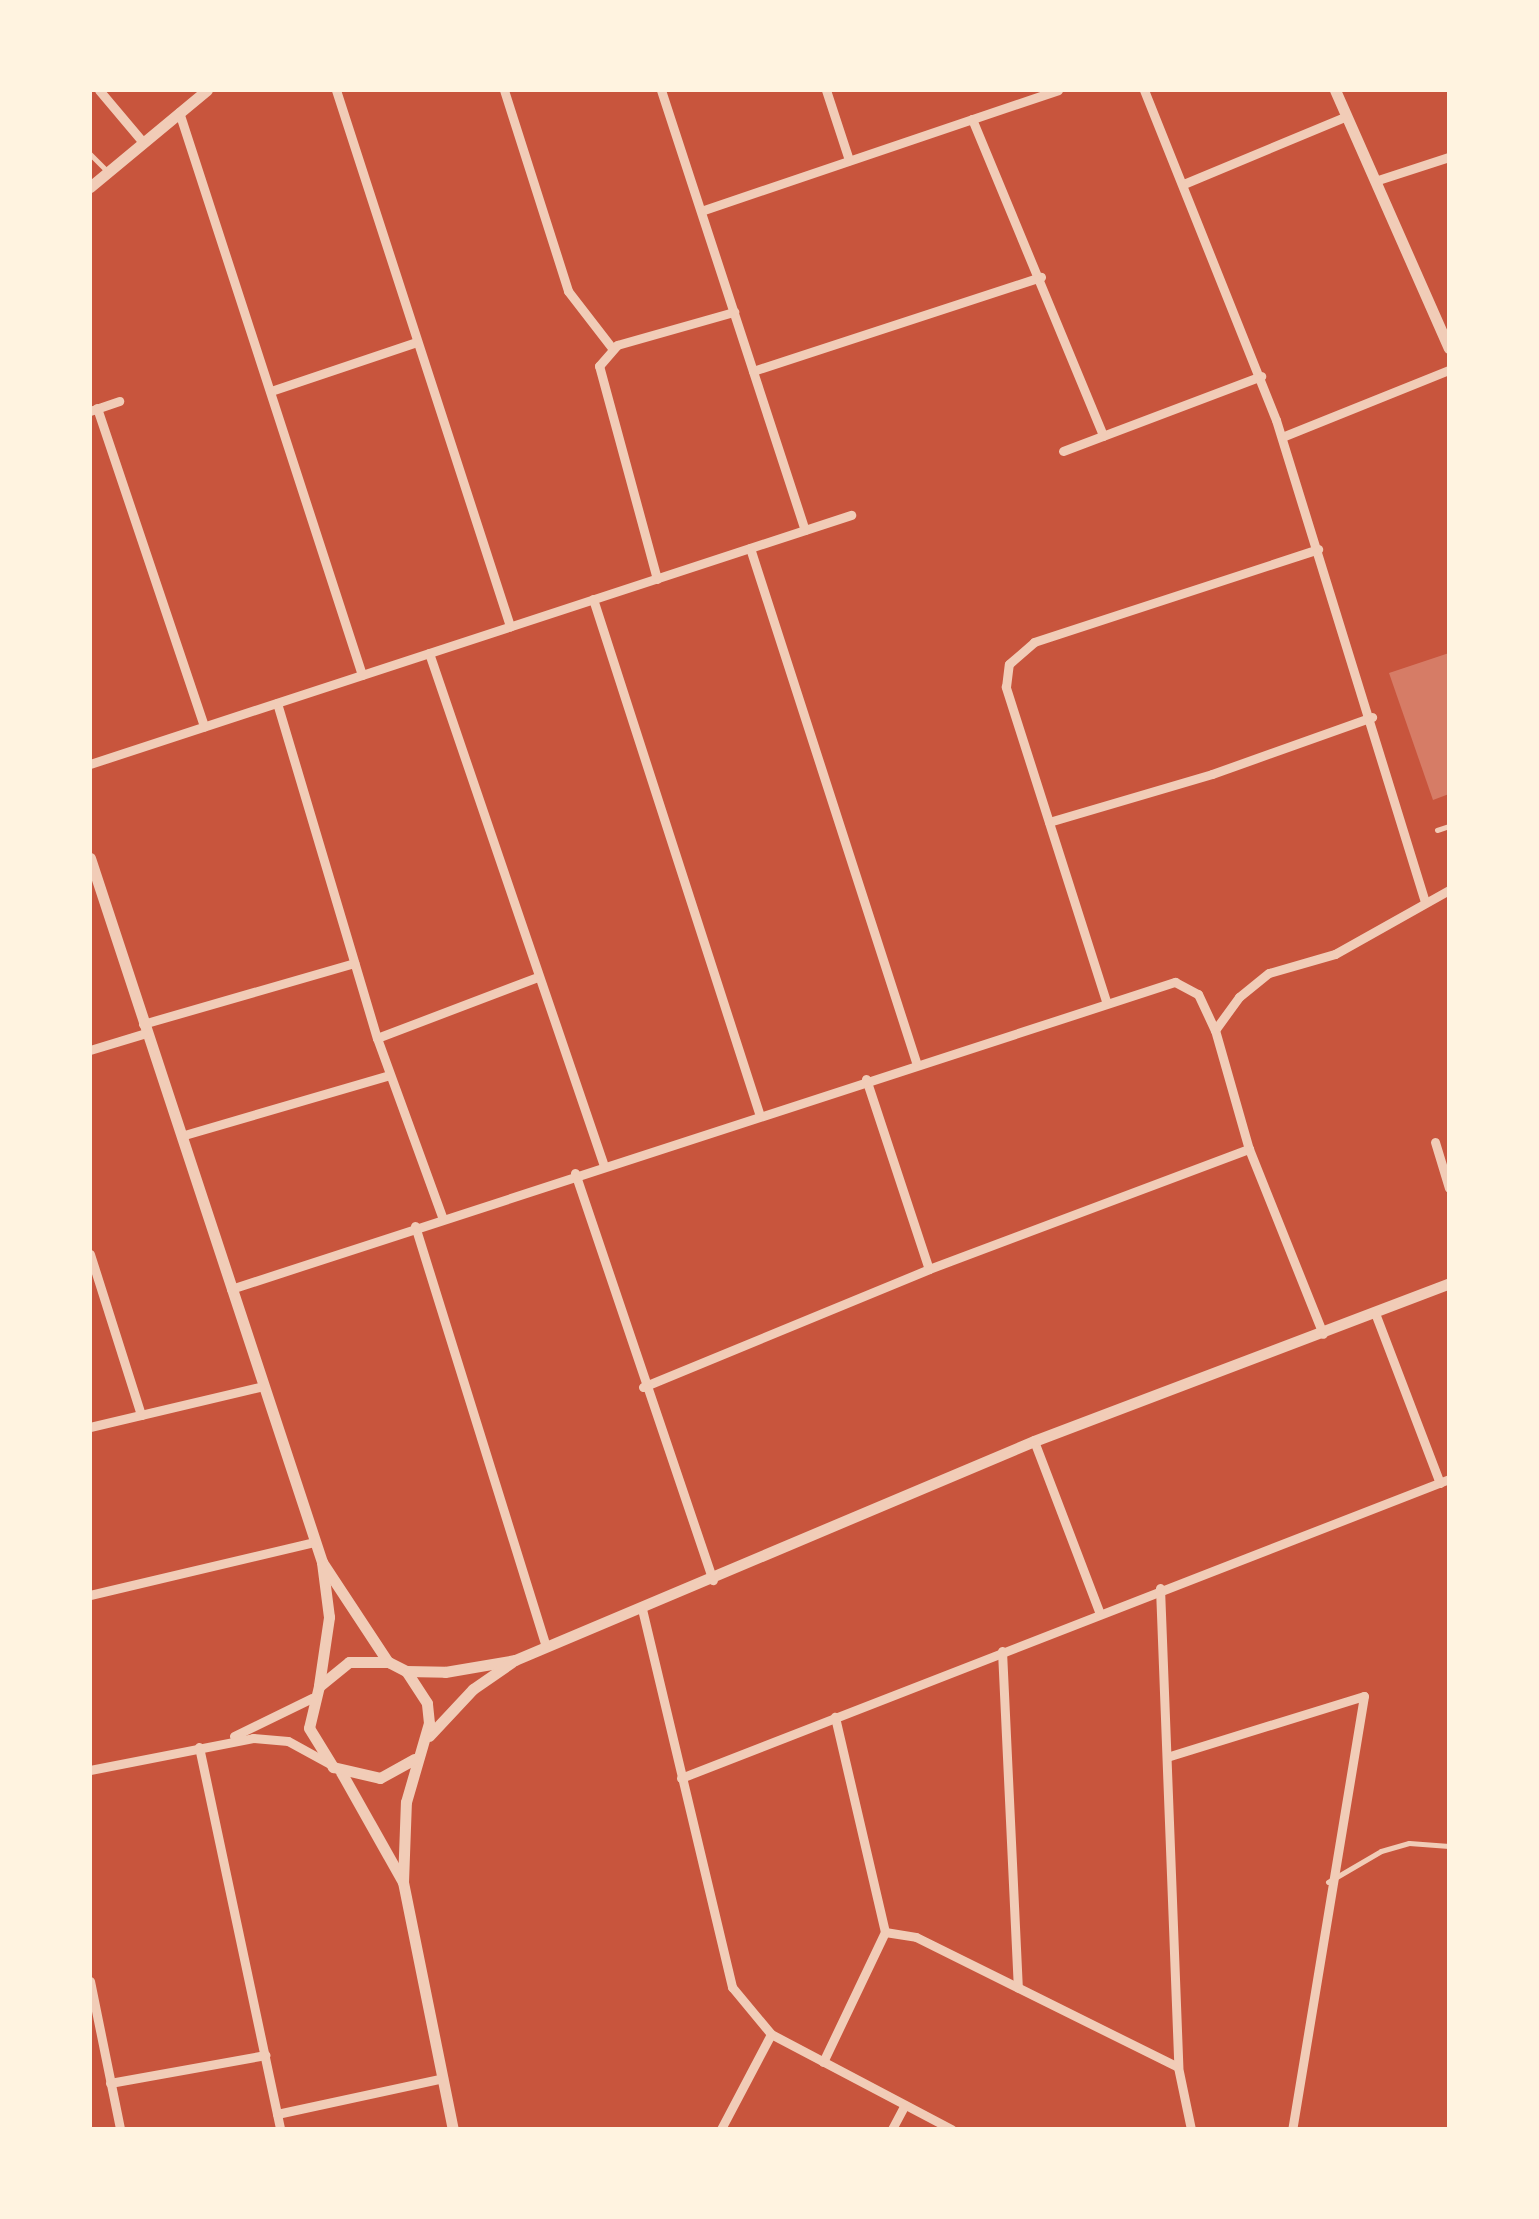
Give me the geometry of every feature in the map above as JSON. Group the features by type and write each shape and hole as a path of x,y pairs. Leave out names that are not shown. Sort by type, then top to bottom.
{"street":[{"path":"99,90 142,141"},
{"path":"90,187 207,90"},
{"path":"336,90 510,626"},
{"path":"504,90 562,277 584,318 612,348"},
{"path":"661,90 805,530"},
{"path":"826,90 849,160"},
{"path":"701,211 1058,90"},
{"path":"1144,90 1186,184 1261,376 1372,716 1425,902"},
{"path":"1335,90 1449,348"},
{"path":"179,112 362,675"},
{"path":"1186,184 1347,116"},
{"path":"972,119 1041,277 1103,436"},
{"path":"1375,181 1449,157"},
{"path":"753,371 1041,277"},
{"path":"657,579 598,380 612,348 734,312"},
{"path":"271,392 417,342"},
{"path":"1282,437 1449,370"},
{"path":"1063,452 1261,376"},
{"path":"120,401 94,410 204,726"},
{"path":"90,764 851,516"},
{"path":"750,548 916,1062"},
{"path":"1106,1002 1006,688 1009,664 1019,650 1318,549"},
{"path":"593,600 759,1113"},
{"path":"429,653 535,978 603,1163"},
{"path":"277,703 376,1038 442,1218"},
{"path":"1049,822 1212,774 1372,716"},
{"path":"90,858 322,1562 330,1617 316,1692 314,1743 337,1770 404,1882"},
{"path":"1215,1030 1239,996 1270,973 1335,954 1449,890"},
{"path":"90,1050 144,1028 354,963"},
{"path":"376,1038 535,978"},
{"path":"231,1289 575,1172 1166,982 1184,984 1198,994 1215,1030 1249,1149 1323,1334"},
{"path":"180,1136 389,1075"},
{"path":"866,1079 928,1268"},
{"path":"1434,1142 1449,1188"},
{"path":"643,1387 928,1268 1249,1149"},
{"path":"575,1172 643,1387 713,1580"},
{"path":"415,1226 546,1647"},
{"path":"90,1254 141,1415"},
{"path":"90,1770 215,1744 288,1741 337,1770 380,1778 414,1758 472,1689 515,1660 713,1580 1034,1441 1449,1283"},
{"path":"681,1778 1099,1611 1444,1481 1374,1314"},
{"path":"90,1427 263,1386"},
{"path":"1034,1441 1099,1611"},
{"path":"90,1595 315,1542"},
{"path":"322,1562 388,1662"},
{"path":"1160,1588 1170,1756 1178,2067 1191,2129"},
{"path":"642,1609 723,1967 751,2016 771,2034 951,2129"},
{"path":"1002,1651 1018,1988"},
{"path":"406,1671 515,1660"},
{"path":"215,1744 316,1692 349,1662 388,1662 406,1671 427,1703 425,1742"},
{"path":"1170,1756 1364,1696 1328,1882 1292,2129"},
{"path":"823,2062 885,1932 834,1717"},
{"path":"199,1748 280,2129"},
{"path":"414,1758 404,1882 453,2129"},
{"path":"885,1932 916,1937 1178,2067"},
{"path":"90,1981 120,2129"},
{"path":"721,2129 771,2034"},
{"path":"110,2084 265,2056"},
{"path":"277,2114 443,2078"},
{"path":"892,2129 905,2105"}],"lane":[{"path":"90,154 106,170"},
{"path":"1437,830 1449,826"},
{"path":"1328,1882 1381,1850 1410,1844 1449,1846"}],"building":[{"path":"1449,653 1449,794 1433,800 1389,673"}]}
